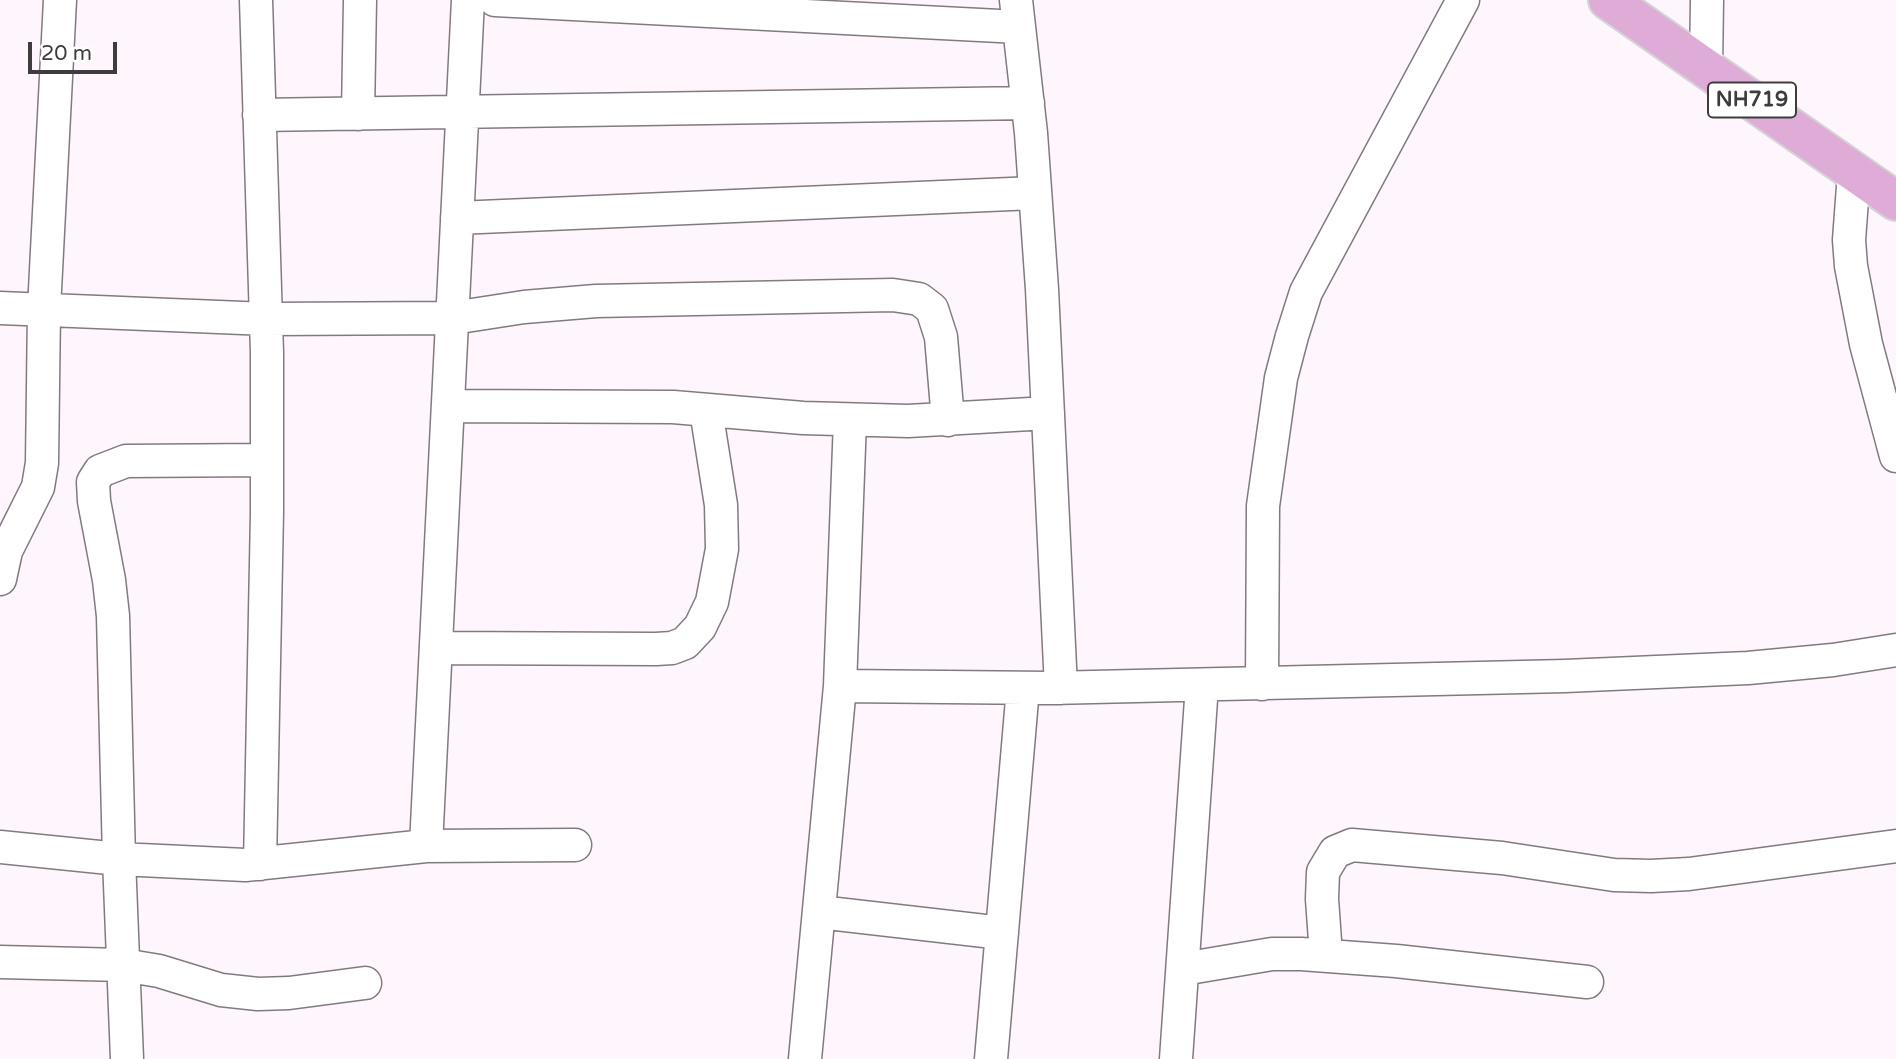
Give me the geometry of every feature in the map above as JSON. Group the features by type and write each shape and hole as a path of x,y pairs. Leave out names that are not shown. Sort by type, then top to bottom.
{"highway":[{"name":"NH719","path":"1608,0 1896,201"}],"street":[{"path":"0,579 6,551 38,486 42,463 44,309 60,0"},
{"path":"256,0 267,319 267,512 260,863"},
{"path":"358,114 360,0"},
{"path":"426,846 468,0"},
{"path":"495,0 1017,13 1028,103 1034,193 1061,688"},
{"path":"1262,684 1264,506 1281,378 1292,337 1306,292 1464,0"},
{"path":"1706,68 1707,0"},
{"path":"259,115 1028,103"},
{"path":"1854,173 1849,240 1851,266 1866,344 1896,456"},
{"path":"457,218 1034,193"},
{"path":"0,308 267,319 453,318 524,307 596,301 893,295 919,299 932,309 941,337 948,420"},
{"path":"448,406 673,407 850,420 948,420 1048,412"},
{"path":"436,648 656,649 672,648 685,643 700,626 712,603 722,549 721,505 706,410"},
{"path":"806,1059 840,687 850,420"},
{"path":"127,1059 113,616 93,482 100,471 126,461 266,460"},
{"path":"840,687 1061,688 1565,676 1748,668 1833,660 1896,650"},
{"path":"1176,1059 1202,685"},
{"path":"991,1059 1023,688"},
{"path":"0,847 119,859 207,864 260,863 426,846 575,845"},
{"path":"1326,955 1323,872 1335,852 1352,845 1502,858 1614,875 1651,876 1689,874 1896,846"},
{"path":"819,912 1002,933"},
{"path":"1183,969 1272,954 1326,955 1587,982"},
{"path":"0,962 123,965 159,971 221,990 258,995 365,983"}]}
